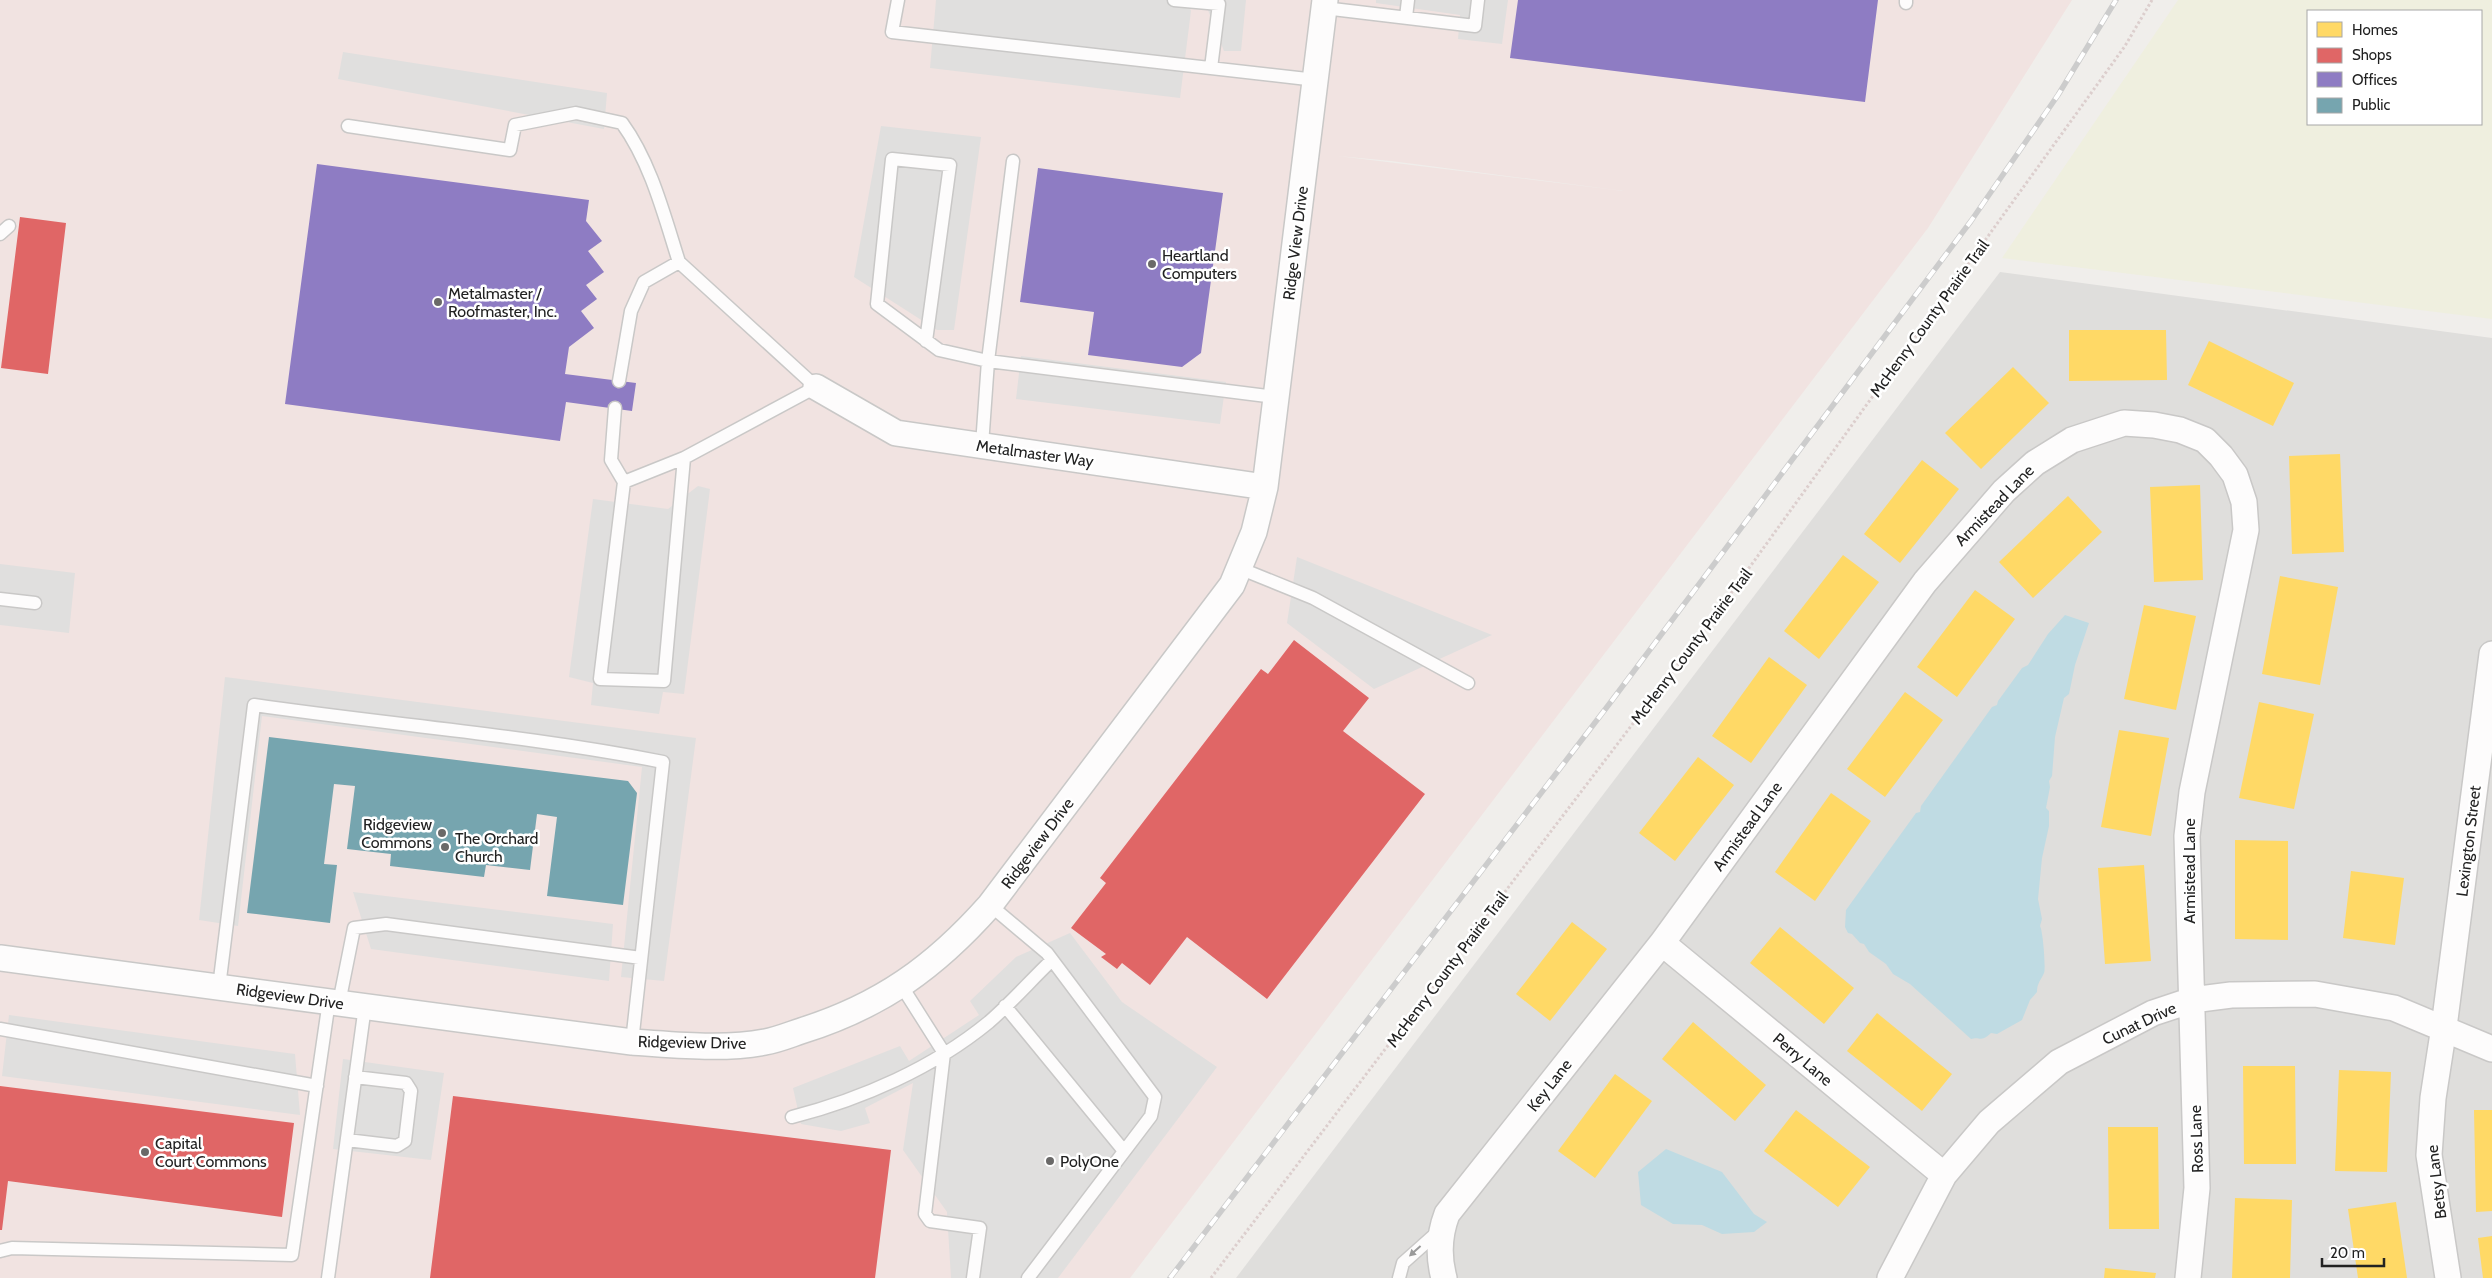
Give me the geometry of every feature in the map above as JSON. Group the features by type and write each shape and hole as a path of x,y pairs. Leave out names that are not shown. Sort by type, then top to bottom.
{"street":[{"name":"Ridge View Drive","path":"1265,487 1325,4"},
{"name":"Metalmaster Way","path":"816,387 896,433 1265,487"},
{"name":"Armistead Lane","path":"1662,942 1925,582 2004,491 2035,463 2072,440 2124,423 2154,425 2180,430 2205,440 2221,456 2235,475 2244,502 2246,530 2192,792 2189,818 2186,866 2192,1000"},
{"name":"Ridgeview Drive","path":"0,958 632,1042 697,1046 765,1042 839,1019 901,985 930,964 961,937 990,905 1232,584 1254,532 1265,487"},
{"name":"Lexington Street","path":"2444,1027 2492,654"},
{"name":"Perry Lane","path":"1662,942 1944,1175"},
{"name":"Key Lane","path":"1444,1278 1439,1248 1440,1230 1446,1214 1662,942"},
{"name":"Cunat Drive","path":"1890,1278 1944,1175 1988,1122 2059,1062 2153,1013 2192,1000 2231,994 2315,994 2394,1008 2444,1027 2492,1049"},
{"name":"Ross Lane","path":"2188,1278 2198,1188 2192,1000"},
{"name":"Betsy Lane","path":"2444,1027 2433,1098 2430,1155 2448,1278"}],"lane":[{"path":"898,0 892,32 1316,80"},
{"path":"1174,0 1219,2 1211,68"},
{"path":"1406,17 1408,0"},
{"path":"1325,4 1475,26 1478,0"},
{"path":"348,126 510,150 515,125 576,113 622,123 632,138 662,205 679,262 816,387 684,458 624,482"},
{"path":"926,341 950,165 892,159 877,304 926,341 939,350 988,361 1275,397"},
{"path":"982,446 988,361 1013,161"},
{"path":"619,380 631,311 644,282 679,262"},
{"path":"615,408 611,460 624,482 600,679 664,681 684,458"},
{"path":"1239,568 1313,598 1468,683"},
{"path":"0,599 35,604"},
{"path":"219,987 254,705 366,721 596,748 662,762 632,1042"},
{"path":"990,905 1052,960 1156,1097 1151,1116 1028,1278"},
{"path":"0,1251 12,1248 292,1255 317,1086 334,1002 354,928 386,924 641,958"},
{"path":"792,1118 864,1096 944,1053 990,1021 1052,960"},
{"path":"901,985 944,1053 925,1214 930,1221 980,1228 973,1278"},
{"path":"328,1278 365,1006"},
{"path":"1005,1006 1124,1151"},
{"path":"0,1029 317,1086"},
{"path":"347,1140 397,1146 405,1141 411,1091 406,1083 355,1077"},
{"name":"Key Lane","path":"1399,1278 1403,1263 1440,1230"}],"path":[{"name":"McHenry County Prairie Trail","path":"1211,1278 1708,625 2120,54 2152,0"}],"shaded area":[{"path":"0,0 2072,0 1928,228 1130,1278 0,1278","holes":["1338,156 1391,161 1624,191"]},
{"path":"936,0 1187,0 1191,11 1180,98 930,68"},
{"path":"1204,0 1246,0 1241,51 1224,51"},
{"path":"1376,0 1508,0 1502,44 1458,39 1460,15 1376,3"},
{"path":"343,52 607,93 604,129 338,79"},
{"path":"881,126 981,137 954,330 937,330 854,277"},
{"path":"2000,272 2492,338 2492,1278 1236,1278"},
{"path":"1021,356 1226,382 1220,424 1016,399"},
{"path":"698,486 710,489 684,694 663,692 659,714 591,705 593,683 569,677 593,499 668,509"},
{"path":"1297,557 1492,635 1374,689 1287,623"},
{"path":"0,564 75,573 69,633 0,625"},
{"path":"225,677 696,738 664,981 621,977 642,767 262,716 238,926 199,920"},
{"path":"353,892 613,924 609,981 371,949"},
{"path":"1070,933 1122,1002 1217,1067 1058,1278 951,1278 947,1212 903,1150 913,1083 865,1108 870,1123 841,1131 801,1124 793,1088 900,1046 909,1061 979,1015 970,1001 1016,957"},
{"path":"9,1015 295,1054 300,1115 2,1076"},
{"path":"343,1059 444,1073 431,1160 333,1149"}],"green space":[{"path":"2178,0 2492,0 2492,319 2002,258"}],"water":[{"path":"2065,615 2089,623 2075,665 2069,694 2064,698 2055,737 2052,776 2049,781 2050,787 2046,808 2049,811 2049,826 2042,858 2038,899 2042,919 2040,926 2044,950 2044,973 2038,984 2037,992 2030,1000 2022,1020 1997,1034 1991,1033 1983,1039 1971,1039 1910,984 1893,974 1886,964 1869,952 1864,944 1848,933 1845,927 1846,910 1916,813 1920,812 1921,806 1992,707 1997,705 2022,668 2028,665 2048,634"},
{"path":"1666,1149 1722,1172 1754,1214 1767,1222 1754,1232 1722,1234 1702,1225 1673,1224 1641,1205 1638,1172"}],"building: Homes":[{"path":"2069,330 2166,330 2167,380 2069,381"},
{"path":"2209,341 2294,383 2273,426 2188,385"},
{"path":"2013,367 2049,403 1981,469 1945,433"},
{"path":"2340,454 2344,552 2292,554 2289,456"},
{"path":"1922,460 1959,489 1900,563 1864,534"},
{"path":"2200,485 2203,580 2154,582 2150,487"},
{"path":"2068,496 2102,532 2033,598 1999,562"},
{"path":"1843,555 1879,582 1819,659 1784,631"},
{"path":"2280,576 2338,587 2320,685 2262,674"},
{"path":"1975,590 2015,619 1957,697 1917,667"},
{"path":"2144,605 2196,616 2176,710 2124,699"},
{"path":"1769,657 1807,685 1751,763 1712,736"},
{"path":"1905,692 1943,720 1885,797 1847,769"},
{"path":"2259,702 2314,714 2294,809 2239,798"},
{"path":"2119,730 2169,738 2151,836 2101,827"},
{"path":"1698,757 1734,785 1675,861 1639,833"},
{"path":"1831,793 1871,821 1815,901 1775,872"},
{"path":"2235,840 2288,841 2288,940 2235,939"},
{"path":"2144,865 2151,961 2105,964 2098,868"},
{"path":"2351,871 2404,878 2395,945 2343,938"},
{"path":"1572,922 1607,949 1550,1021 1516,994"},
{"path":"1780,927 1854,988 1824,1024 1750,963"},
{"path":"1877,1013 1952,1074 1922,1111 1847,1051"},
{"path":"1693,1022 1766,1085 1735,1121 1662,1059"},
{"path":"2243,1066 2295,1066 2296,1164 2244,1164"},
{"path":"2339,1070 2391,1072 2387,1172 2335,1171"},
{"path":"1615,1074 1652,1101 1595,1178 1558,1151"},
{"path":"1796,1110 1870,1167 1838,1207 1764,1151"},
{"path":"2474,1110 2492,1110 2492,1211 2476,1212"},
{"path":"2108,1127 2158,1127 2159,1229 2109,1229"},
{"path":"2235,1198 2292,1200 2290,1278 2232,1278"},
{"path":"2396,1202 2407,1278 2358,1278 2348,1209"},
{"path":"2492,1236 2492,1278 2483,1278 2478,1238"},
{"path":"2105,1268 2156,1273 2155,1278 2104,1278"}],"building: Shops":[{"path":"20,217 66,223 48,374 1,368"},
{"path":"1294,640 1369,698 1343,731 1425,794 1267,999 1187,937 1150,985 1122,963 1117,969 1101,957 1106,954 1071,928 1106,883 1100,878 1261,669 1268,674"},
{"name":"Capital Court Commons","path":"0,1086 294,1123 282,1217 8,1181 2,1230 0,1230"},
{"path":"453,1096 891,1150 875,1278 430,1278"}],"building: Offices":[{"path":"1518,0 1878,0 1865,102 1510,58"},
{"path":"317,164 589,200 586,221 602,241 588,251 604,272 586,285 597,299 581,311 594,328 569,347 565,374 636,383 632,411 566,402 560,441 285,404"},
{"path":"1038,168 1223,193 1201,353 1182,367 1088,355 1094,312 1020,302"}],"building: Public":[{"name":"Ridgeview Commons","path":"269,737 628,781 637,793 623,905 547,896 557,817 537,814 530,870 486,865 484,877 390,866 391,854 347,849 355,786 334,784 324,864 337,865 330,923 247,913"}],"railway":[{"path":"1170,1278 1610,703 1971,221 2058,95 2116,0"}],"place":[{"name":"Heartland Computers","path":"1152,264"},
{"name":"Metalmaster / Roofmaster, Inc.","path":"438,302"},
{"name":"Ridgeview Commons","path":"442,833"},
{"name":"The Orchard Church","path":"445,847"},
{"name":"Capital Court Commons","path":"145,1152"},
{"name":"PolyOne","path":"1050,1161"}]}
